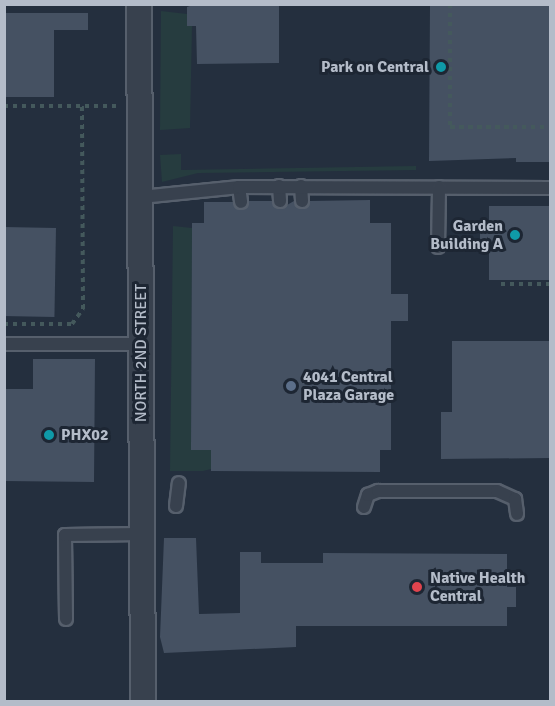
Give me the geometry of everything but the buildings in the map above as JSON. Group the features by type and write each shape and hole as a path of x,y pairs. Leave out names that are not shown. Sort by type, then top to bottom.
{"street":[{"name":"NORTH 2ND STREET","path":"139,4 143,702"}],"lane":[{"path":"141,197 239,187 279,186 550,188"},
{"path":"279,186 280,201"},
{"path":"301,186 302,201"},
{"path":"239,187 241,202"},
{"path":"438,247 439,187"},
{"path":"4,344 141,344"},
{"path":"176,506 179,483"},
{"path":"364,507 368,495 378,491 497,491 515,500 517,514"},
{"path":"66,619 65,535 142,534"}],"path":[{"path":"450,4 450,127 550,127"},
{"path":"4,106 118,106"},
{"path":"4,324 72,324 83,309 82,106"},
{"path":"501,284 550,284"}],"green space":[{"path":"161,11 187,14 192,26 190,128 160,130"},
{"path":"181,154 181,170 416,166 416,170 198,173 162,182 160,155"},
{"path":"173,226 192,228 191,450 211,450 211,469 203,471 170,471"}],"place":[{"name":"Park on Central","path":"441,67"},
{"name":"Garden Building A","path":"515,235"},
{"name":"4041 Central Plaza Garage","path":"291,386"},
{"name":"PHX02","path":"49,435"},
{"name":"Native Health Central","path":"417,587"}]}
